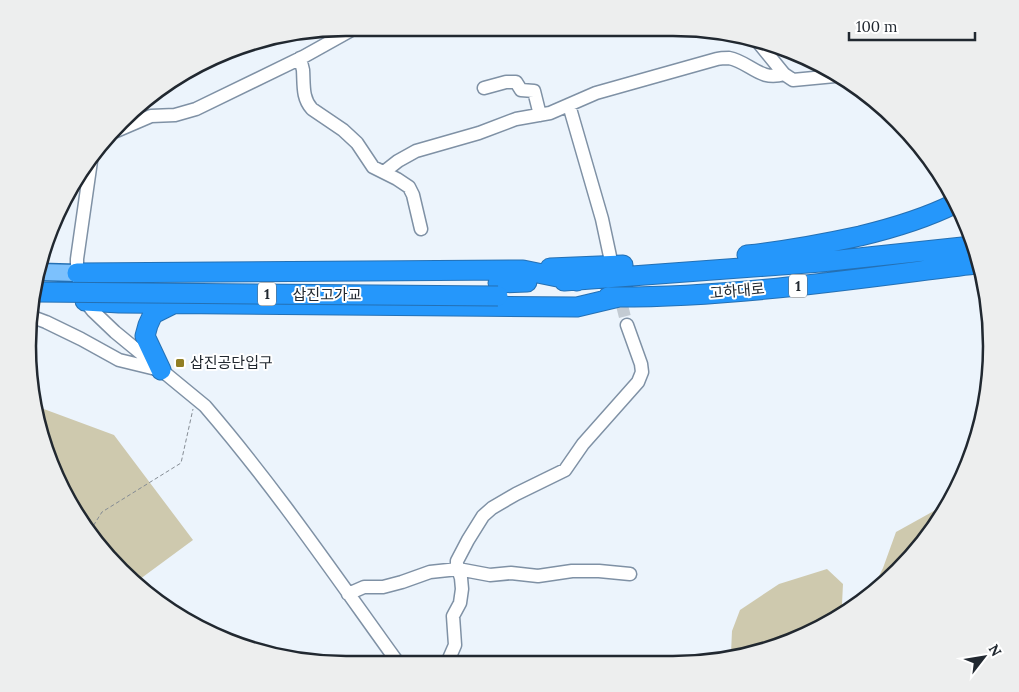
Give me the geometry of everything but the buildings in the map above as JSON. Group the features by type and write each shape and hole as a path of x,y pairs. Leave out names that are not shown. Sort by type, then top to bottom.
{"highway":[{"path":"77,273 523,270 698,261 802,248 836,241 908,223 949,206"},
{"name":"고하대로","path":"498,290 577,281 821,262 966,247"},
{"name":"고하대로","path":"498,290 619,297 714,293 826,283 972,264"},
{"path":"523,270 577,281"},
{"name":"삽진고가교","path":"43,281 498,290"},
{"name":"삽진고가교","path":"41,292 498,290"},
{"path":"85,301 119,303 576,307 619,297"},
{"path":"161,370 146,336 146,330 152,314 174,303"}],"main road":[{"path":"45,272 77,273"},
{"path":"40,300 85,301"}],"street":[{"path":"128,126 151,116 175,116 196,110 340,36"},
{"path":"765,51 784,74 793,80 826,77"},
{"path":"300,58 303,69 304,92 309,106 357,143 373,167 409,187 413,195 420,229"},
{"path":"384,172 398,160 416,151 479,133 516,119 556,111 596,93 717,59 733,59 758,73 768,76 784,74"},
{"path":"484,88 506,82 516,82 521,90 534,91 540,115"},
{"path":"569,105 602,219 611,261"},
{"path":"89,172 77,259 77,273 85,301 92,311 115,332 205,406 248,458 393,656"},
{"path":"38,319 119,360 161,370"},
{"path":"450,656 455,645 453,616 460,603 462,590 457,561 468,540 487,512 516,494 565,470 587,439 638,382 642,372 641,364 627,326"},
{"path":"348,594 364,587 383,587 430,572 458,569 490,575 538,576 572,571 630,574"}],"path":[{"path":"93,526 102,512 181,463 195,398"}],"shaded area":[{"path":"43,409 114,435 193,540 141,578 100,535 78,501 60,465"},
{"path":"936,510 919,535 878,578 883,568 896,532"},
{"path":"827,569 843,584 843,605 792,632 731,650 732,631 740,610 779,584"}],"tunnel":[{"path":"613,270 627,325"}],"place":[{"name":"삽진공단입구","path":"180,363"}]}
